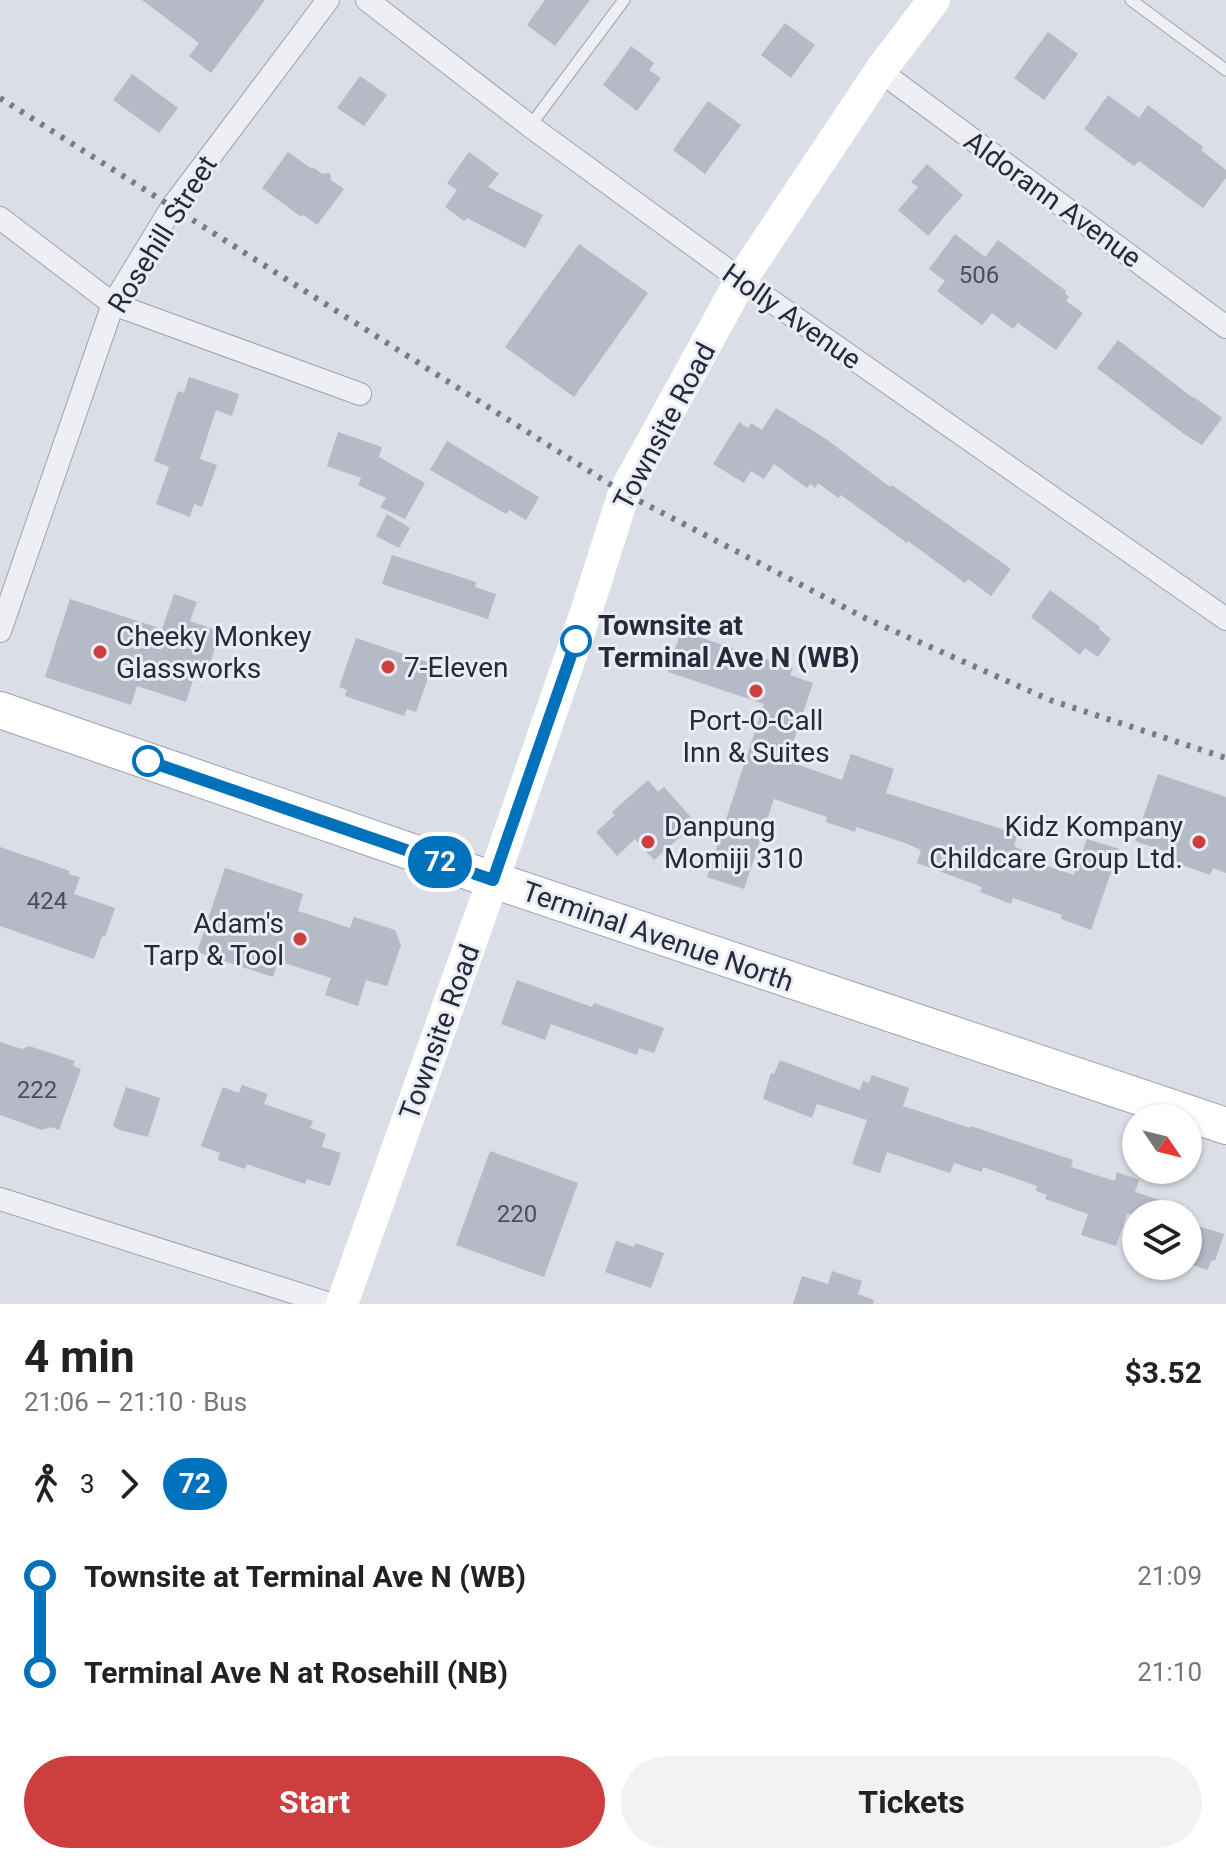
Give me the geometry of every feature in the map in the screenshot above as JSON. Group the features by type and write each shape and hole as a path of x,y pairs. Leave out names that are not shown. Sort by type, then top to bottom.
{"main road":[{"name":"Terminal Avenue North","path":"0,710 493,880 1226,1126"}],"street":[{"name":"Rosehill Street","path":"0,631 113,304 172,207 328,0"},
{"name":"Holly Avenue","path":"367,0 530,126 741,280 1226,619"},
{"name":"Townsite Road","path":"342,1304 493,880 624,493 741,280 880,71 934,0"},
{"name":"Aldorann Avenue","path":"880,71 1226,327"},
{"path":"0,218 113,304 360,394"},
{"path":"0,1199 330,1304"}],"lane":[{"path":"530,126 624,0"},
{"path":"1131,0 1226,70"}],"building":[{"path":"142,0 265,0 211,73 189,56 199,43"},
{"path":"545,0 590,0 555,46 527,25"},
{"path":"785,23 815,45 791,78 761,55"},
{"path":"1048,32 1078,54 1044,100 1014,78"},
{"path":"631,46 654,63 649,70 661,78 637,111 603,85"},
{"path":"132,74 178,108 159,133 113,100"},
{"path":"360,76 387,95 364,126 337,108"},
{"path":"1108,95 1139,118 1148,105 1203,147 1201,150 1226,170 1226,178 1203,208 1139,161 1134,166 1084,129"},
{"path":"708,101 741,125 705,174 673,150"},
{"path":"288,152 322,174 330,173 331,180 344,189 317,225 262,188"},
{"path":"469,152 499,174 488,187 543,215 525,248 467,218 464,221 445,207 457,190 447,183"},
{"path":"927,164 963,195 928,236 898,210 918,187 911,182"},
{"path":"955,234 985,257 998,240 1066,291 1069,297 1066,301 1083,313 1056,350 1018,323 1013,329 992,313 982,325 937,291 945,281 929,269"},
{"path":"579,244 648,293 574,397 505,347"},
{"path":"1118,340 1222,418 1202,445 1097,368"},
{"path":"189,377 239,394 232,416 216,410 200,459 217,465 202,507 194,504 190,517 156,504 169,467 154,461 178,391 184,393"},
{"path":"776,408 826,439 890,487 892,485 1011,569 991,596 968,579 965,583 841,495 838,498 818,483 815,488 811,484 807,488 774,464 764,479 751,471 744,483 713,464 739,422 748,428 751,423 762,430"},
{"path":"338,432 382,447 379,457 425,483 405,519 380,507 386,498 358,485 361,478 327,466"},
{"path":"447,441 539,497 526,520 509,510 506,514 430,470"},
{"path":"387,514 410,528 399,548 376,536"},
{"path":"392,555 476,582 475,587 496,594 488,619 382,584"},
{"path":"1050,590 1100,627 1111,639 1098,657 1085,648 1080,655 1031,617"},
{"name":"Cheeky Monkey Glassworks","path":"174,594 197,602 190,621 221,632 208,668 198,665 186,702 137,686 131,705 45,677 70,599 162,629"},
{"path":"681,631 793,668 790,675 813,683 787,761 842,780 851,754 894,769 886,793 1018,834 1014,846 1028,853 1026,859 1074,875 1087,839 1119,849 1091,930 1061,919 1062,915 1013,898 1011,904 980,892 982,887 917,863 921,850 905,843 856,827 855,832 826,822 827,817 774,799 744,889 707,877 764,704 668,672"},
{"path":"356,638 433,664 416,712 407,709 404,716 345,696 347,690 339,687"},
{"path":"1158,774 1226,797 1226,873 1213,868 1210,875 1165,859 1167,852 1135,841"},
{"path":"648,780 658,792 664,787 696,823 654,860 635,839 617,856 596,832 615,815 612,812"},
{"path":"0,847 70,871 68,874 80,877 74,894 115,908 94,959 0,926"},
{"name":"Adam's Tarp & Tool","path":"225,868 303,894 298,911 350,928 354,917 395,930 401,945 387,986 366,980 358,1006 325,995 331,978 278,961 273,977 197,952"},
{"path":"517,980 664,1028 654,1053 639,1048 637,1055 551,1024 545,1040 501,1024"},
{"path":"0,1042 22,1049 29,1046 75,1061 73,1066 81,1069 59,1130 51,1127 42,1130 0,1115"},
{"path":"780,1060 860,1090 863,1081 869,1083 872,1075 909,1088 903,1106 1073,1160 1071,1167 1115,1181 1117,1172 1122,1174 1122,1184 1138,1184 1135,1192 1160,1200 1122,1200 1122,1229 1116,1246 1081,1235 1088,1214 1045,1199 1047,1195 1036,1191 1037,1186 983,1167 982,1172 954,1163 950,1173 887,1152 880,1173 852,1164 867,1120 817,1104 812,1118 763,1099 771,1073 774,1074"},
{"path":"242,1085 268,1094 264,1104 313,1121 310,1128 326,1134 322,1147 341,1153 330,1186 307,1179 305,1184 247,1164 245,1169 218,1160 220,1153 201,1146 223,1087 239,1093"},
{"path":"126,1087 160,1098 148,1137 113,1126"},
{"path":"490,1151 578,1183 544,1277 456,1245"},
{"path":"1202,1227 1224,1234 1215,1261 1212,1260 1207,1270 1202,1268"},
{"path":"616,1241 634,1247 635,1243 664,1253 651,1288 605,1272"},
{"path":"832,1271 862,1281 858,1294 874,1300 873,1304 793,1304 802,1276 828,1284"}],"railway":[{"path":"0,98 624,493 865,618 1050,700 1226,758"}],"bus line":[{"name":"72","path":"148,761 493,880 576,641"}],"place":[{"name":"Townsite at Terminal Ave N (WB)","path":"576,641"},
{"name":"Cheeky Monkey Glassworks","path":"100,652"},
{"name":"7-Eleven","path":"388,667"},
{"name":"Port-O-Call Inn & Suites","path":"756,691"},
{"name":"Danpung Momiji 310","path":"648,842"},
{"name":"Kidz Kompany Childcare Group Ltd.","path":"1199,842"},
{"name":"Adam's Tarp & Tool","path":"300,939"}]}
